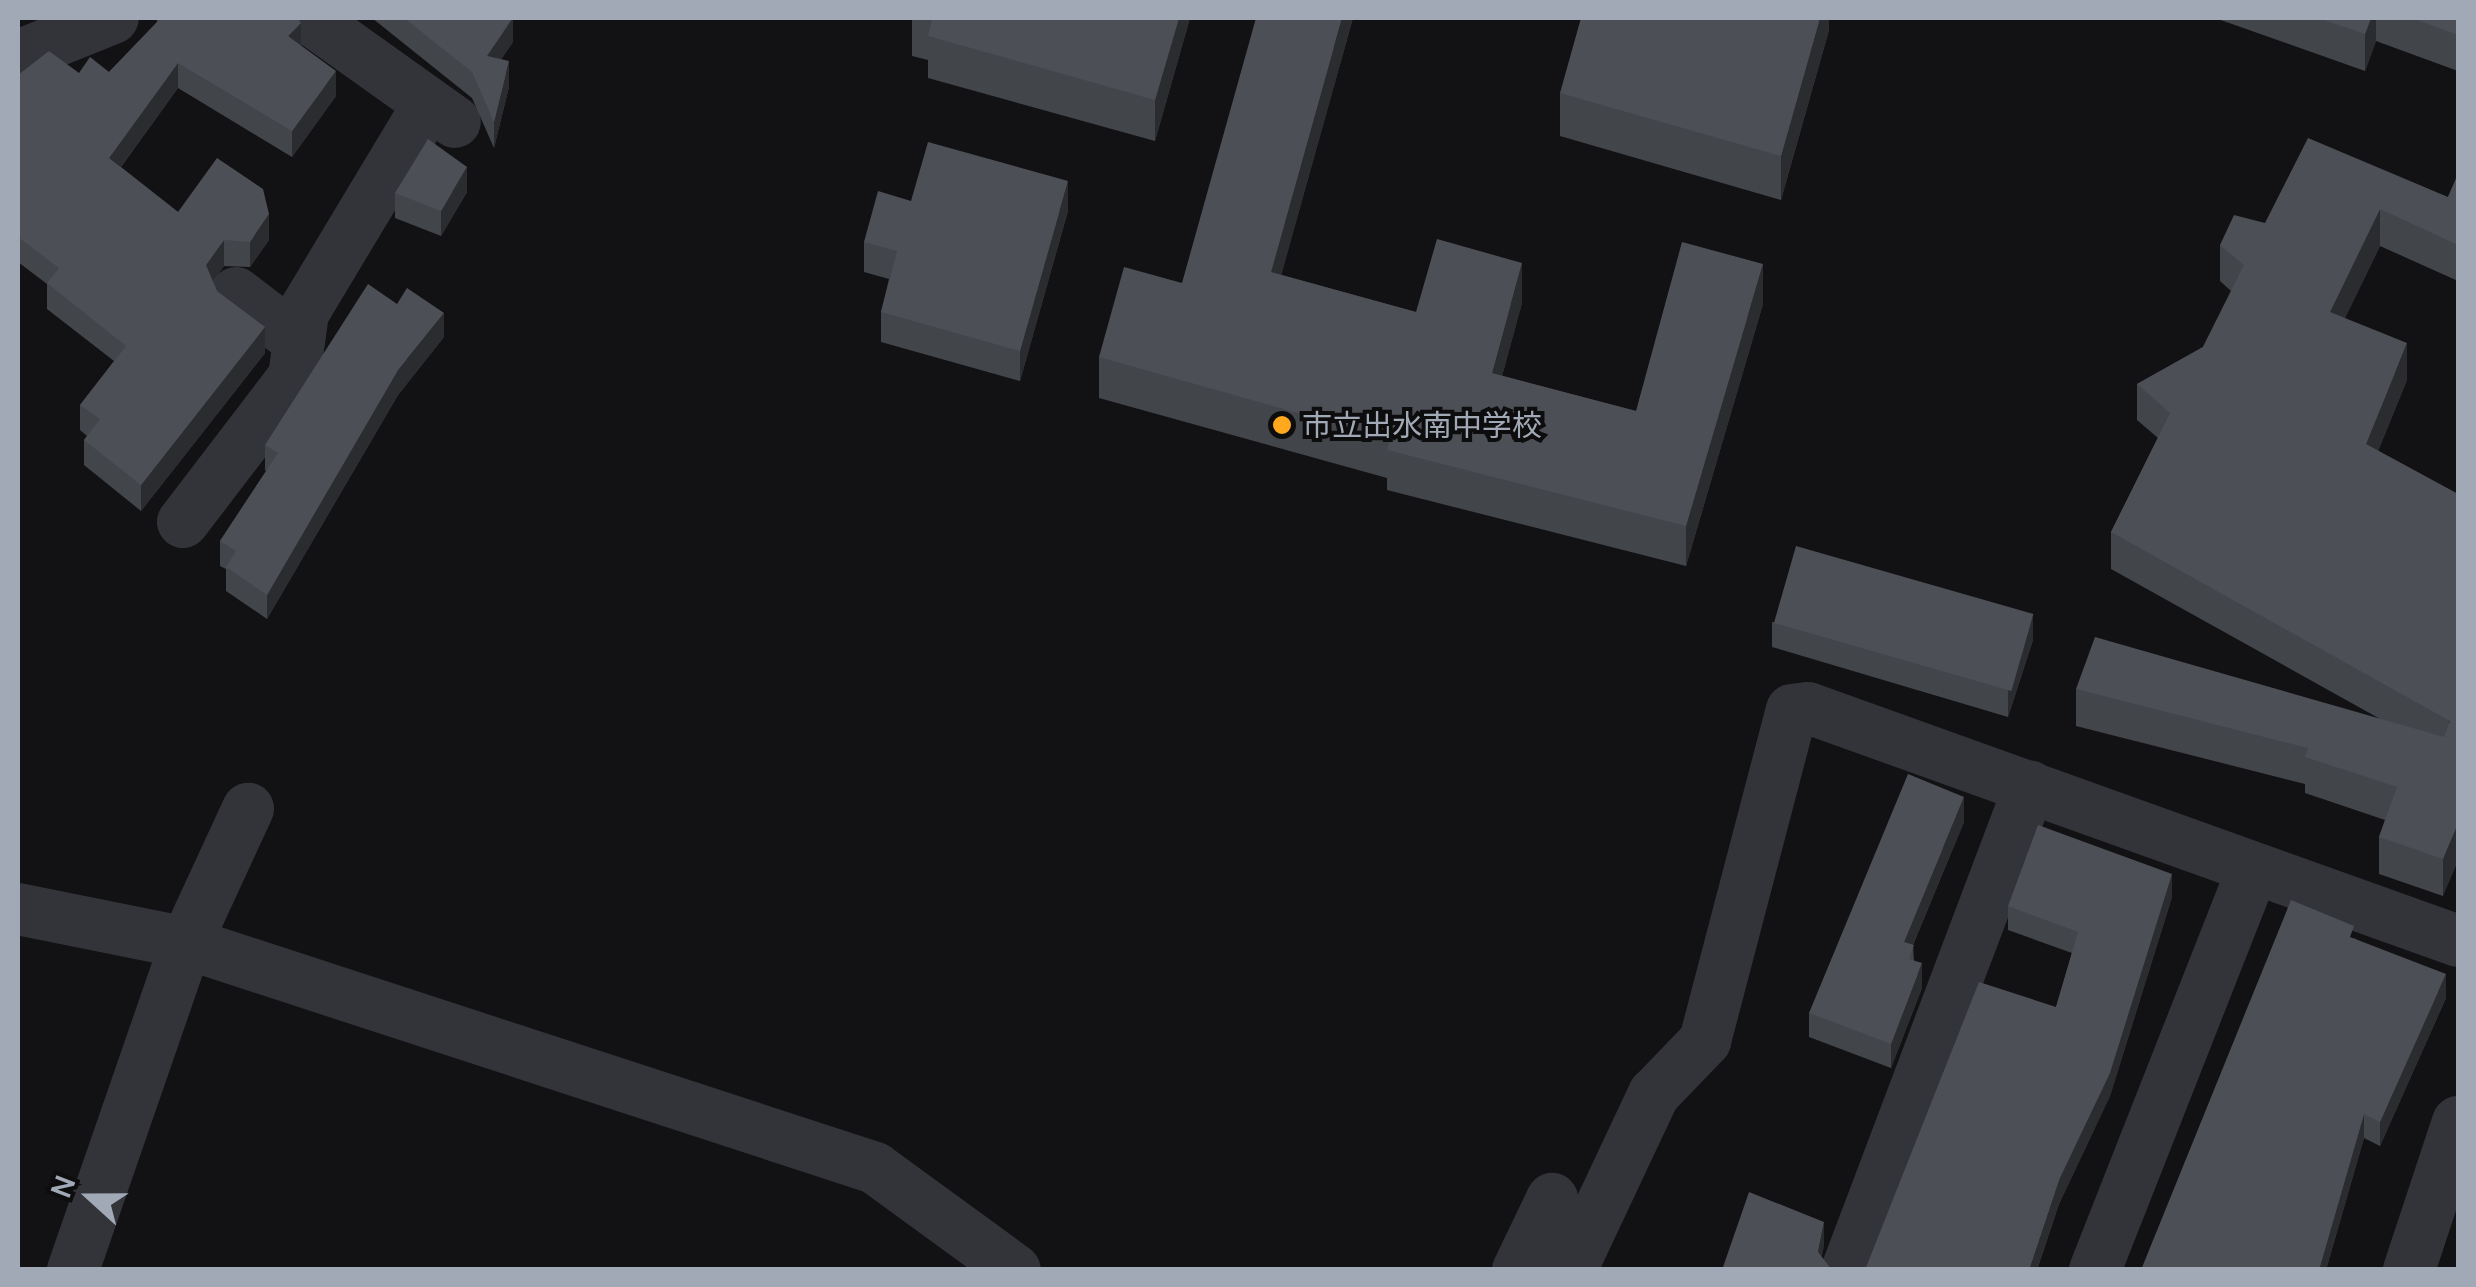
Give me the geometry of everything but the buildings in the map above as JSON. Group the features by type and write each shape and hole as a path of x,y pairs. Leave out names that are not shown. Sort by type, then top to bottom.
{"street":[{"path":"18,56 113,18"},
{"path":"184,522 294,377 302,313 442,115 308,18"},
{"path":"236,293 300,341"},
{"path":"1571,1270 1654,1094 1705,1041 1792,710 2030,786 2458,941"},
{"path":"1847,1270 2030,786"},
{"path":"74,1270 186,943 248,809"},
{"path":"2095,1270 2253,869"},
{"path":"18,909 186,943 875,1168 1016,1270"},
{"path":"2408,1270 2458,1122"},
{"path":"1518,1270 1552,1199"}],"place":[{"name":"市立出水南中学校","path":"1282,425"}]}
